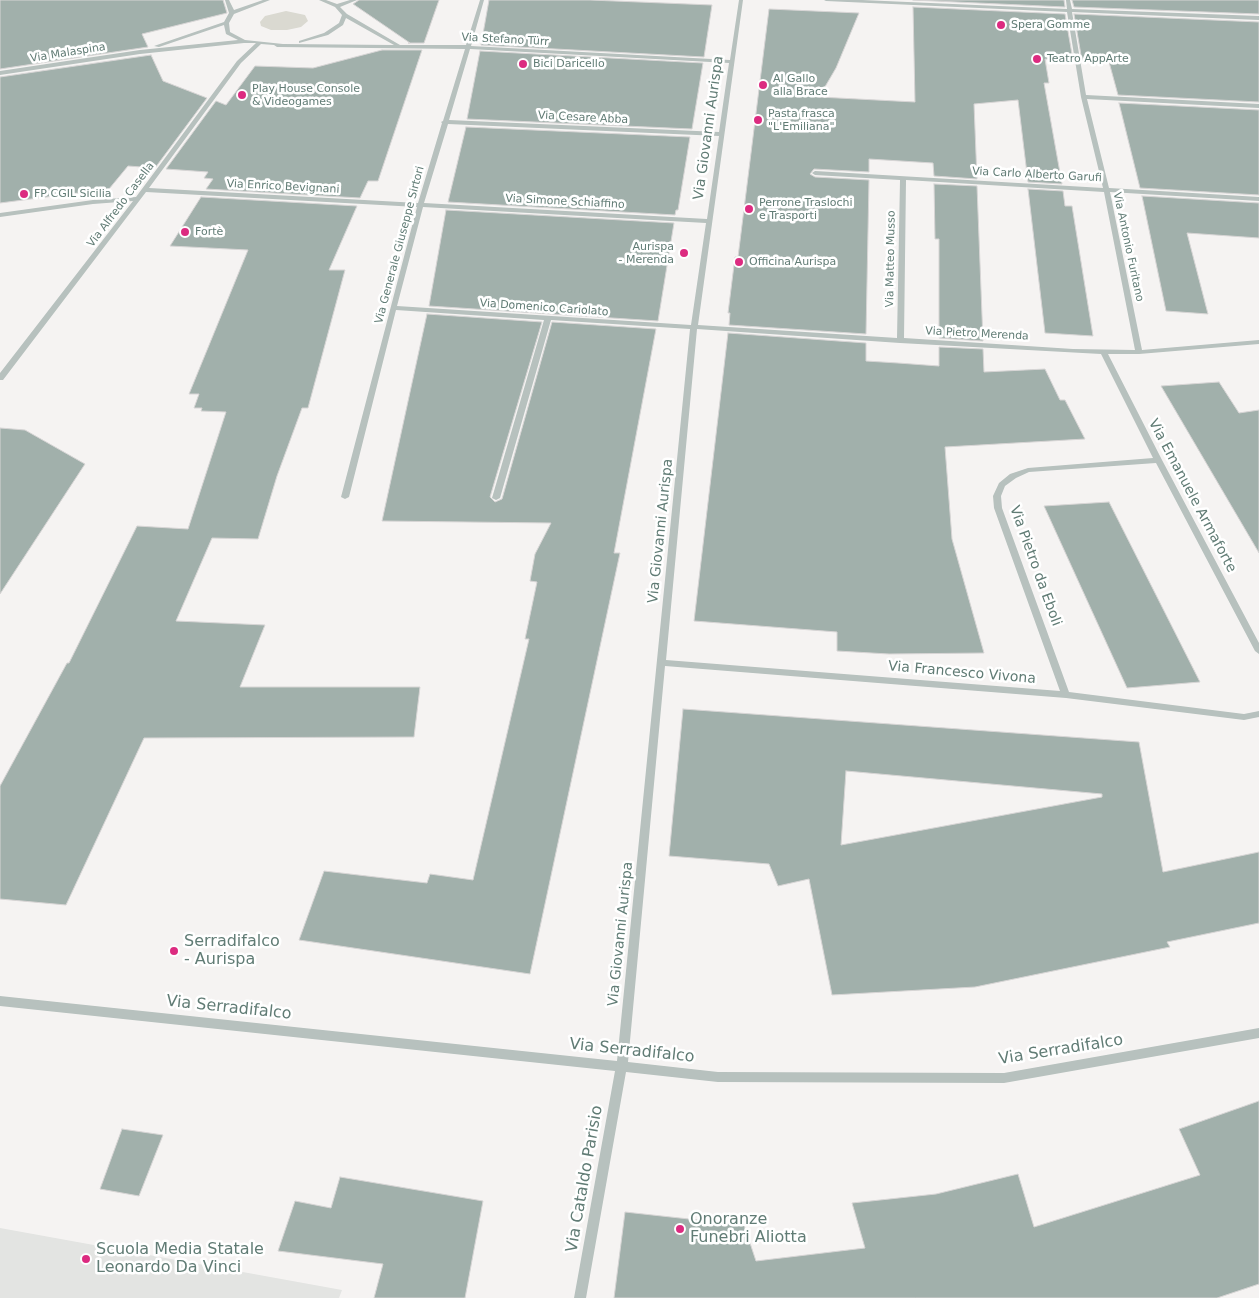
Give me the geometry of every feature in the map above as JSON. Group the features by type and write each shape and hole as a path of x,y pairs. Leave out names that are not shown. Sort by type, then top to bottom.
{"street":[{"path":"227,0 232,13"},
{"path":"268,0 232,13 226,24 228,33 244,41 258,44 277,45 304,41 326,34 341,24 345,15"},
{"path":"322,0 337,6 345,15 398,45"},
{"path":"337,6 355,0"},
{"name":"Via Generale Giuseppe Sirtori","path":"344,497 420,204 482,0"},
{"name":"Via Giovanni Aurispa","path":"622,1066 694,328 741,0"},
{"path":"826,0 1259,18"},
{"name":"Via Antonio Furitano","path":"1068,0 1084,97 1106,189 1139,352"},
{"path":"140,52 226,24"},
{"path":"140,52 244,41"},
{"name":"Via Alfredo Casella","path":"0,378 145,190 238,62 258,44"},
{"name":"Via Stefano Türr","path":"277,45 398,45 732,62"},
{"name":"Via Malaspina","path":"0,73 140,52"},
{"path":"1084,97 1259,106"},
{"name":"Via Cesare Abba","path":"444,122 722,134"},
{"name":"Via Carlo Alberto Garufi","path":"815,173 1259,199"},
{"name":"Via Matteo Musso","path":"900,341 903,178"},
{"name":"Via Enrico Bevignani","path":"145,190 420,204"},
{"path":"0,215 92,202 138,199"},
{"name":"Via Simone Schiaffino","path":"420,204 709,221"},
{"name":"Via Domenico Cariolato","path":"393,308 694,328"},
{"path":"496,498 548,318"},
{"name":"Via Pietro Merenda","path":"694,328 1104,352 1139,352 1259,342"},
{"name":"Via Emanuele Armaforte","path":"1104,352 1158,460 1259,651"},
{"name":"Via Pietro da Eboli","path":"1066,695 998,508 997,496 1002,485 1028,470 1158,460"},
{"name":"Via Francesco Vivona","path":"662,663 1066,695 1244,717 1259,714"},
{"name":"Via Serradifalco","path":"0,1001 718,1077 1004,1078 1259,1033"},
{"name":"Via Cataldo Parisio","path":"580,1298 622,1066"}],"shaded area":[{"path":"286,11 305,15 308,21 301,27 287,30 271,30 261,26 260,22 265,16"},
{"name":"Scuola Media Statale Leonardo Da Vinci","path":"0,1228 342,1290 339,1298 0,1298"}],"building":[{"path":"0,0 223,0 227,13 142,34 148,47 0,69"},
{"path":"359,0 439,0 424,43 410,43 353,4"},
{"path":"489,0 590,0 712,5 704,57 481,45"},
{"path":"913,0 1064,0 1065,7"},
{"path":"1072,0 1259,0 1259,14 1074,7"},
{"path":"913,7 1065,14 1073,60 1045,59 1049,83 1044,83 1062,184 1028,182 1018,100 974,104 977,179 934,176 933,163 869,159 869,172 814,169 810,174 815,177 869,180 866,334 729,325 730,313 728,313 735,257 738,257 769,9 859,13 836,68 819,97 915,102"},
{"path":"1074,14 1259,22 1259,102 1118,95 1109,62 1082,61"},
{"path":"382,50 422,50 378,181 368,181 360,198 206,189 213,179 204,178 208,172 166,169 216,101 226,105 255,66 313,68"},
{"path":"480,51 703,63 692,129 467,119"},
{"path":"151,55 163,81 207,98 155,168 128,166 109,189 0,203 0,77"},
{"path":"1119,103 1259,110 1259,195 1140,188"},
{"path":"466,127 690,137 678,210 676,210 675,215 448,202"},
{"path":"934,184 977,186 983,341 939,338 939,239 935,239"},
{"path":"1028,189 1063,191 1065,206 1072,206 1093,336 1045,333"},
{"path":"1142,196 1259,203 1259,238 1187,233 1208,314 1166,311"},
{"path":"201,197 357,206 329,270 345,270 308,408 302,408 277,476 258,539 212,538 176,621 265,625 240,687 420,687 414,737 144,738 66,905 0,899 0,786 67,663 69,663 137,526 188,529 226,412 201,411 202,408 194,408 199,394 189,394 248,250 170,246"},
{"path":"446,210 674,223 658,321 429,306"},
{"path":"427,314 542,322 490,497 495,502 502,499 552,322 656,329 614,553 620,553 530,974 299,940 324,871 427,883 430,874 473,880 529,639 525,639 537,582 530,581 535,554 551,523 382,521"},
{"path":"728,333 866,343 866,361 939,366 939,347 983,349 984,372 1045,369 1060,400 1065,400 1085,439 945,447 952,539 984,653 889,654 837,651 837,632 694,621"},
{"path":"1219,382 1239,413 1259,410 1259,553 1161,386"},
{"path":"0,428 25,430 85,464 0,594"},
{"path":"1109,502 1200,682 1127,688 1044,506"},
{"path":"683,709 1139,742 1163,872 1259,852 1259,923 1167,942 1170,947 975,987 832,995 809,879 778,886 769,864 669,856","holes":["846,771 1102,794 1102,797 841,845"]},
{"path":"1259,1101 1259,1284 1217,1298 614,1298 625,1212 744,1225 756,1261 865,1248 852,1203 936,1194 1018,1174 1034,1227 1200,1175 1179,1129"},
{"path":"122,1129 163,1135 139,1196 100,1189"},
{"path":"340,1177 483,1201 465,1298 374,1298 383,1264 278,1251 295,1201 331,1208"}],"place":[{"name":"Spera Gomme","path":"1001,25"},
{"name":"Teatro AppArte","path":"1037,59"},
{"name":"Bici Daricello","path":"523,64"},
{"name":"Al Gallo alla Brace","path":"763,85"},
{"name":"Play House Console & Videogames","path":"242,95"},
{"name":"Pasta frasca \"L'Emiliana\"","path":"758,120"},
{"name":"FP CGIL Sicilia","path":"24,194"},
{"name":"Perrone Traslochi e Trasporti","path":"749,209"},
{"name":"Fortè","path":"185,232"},
{"name":"Aurispa - Merenda","path":"684,253"},
{"name":"Officina Aurispa","path":"739,262"},
{"name":"Serradifalco - Aurispa","path":"174,951"},
{"name":"Onoranze Funebri Aliotta","path":"680,1229"},
{"name":"Scuola Media Statale Leonardo Da Vinci","path":"86,1259"}]}
